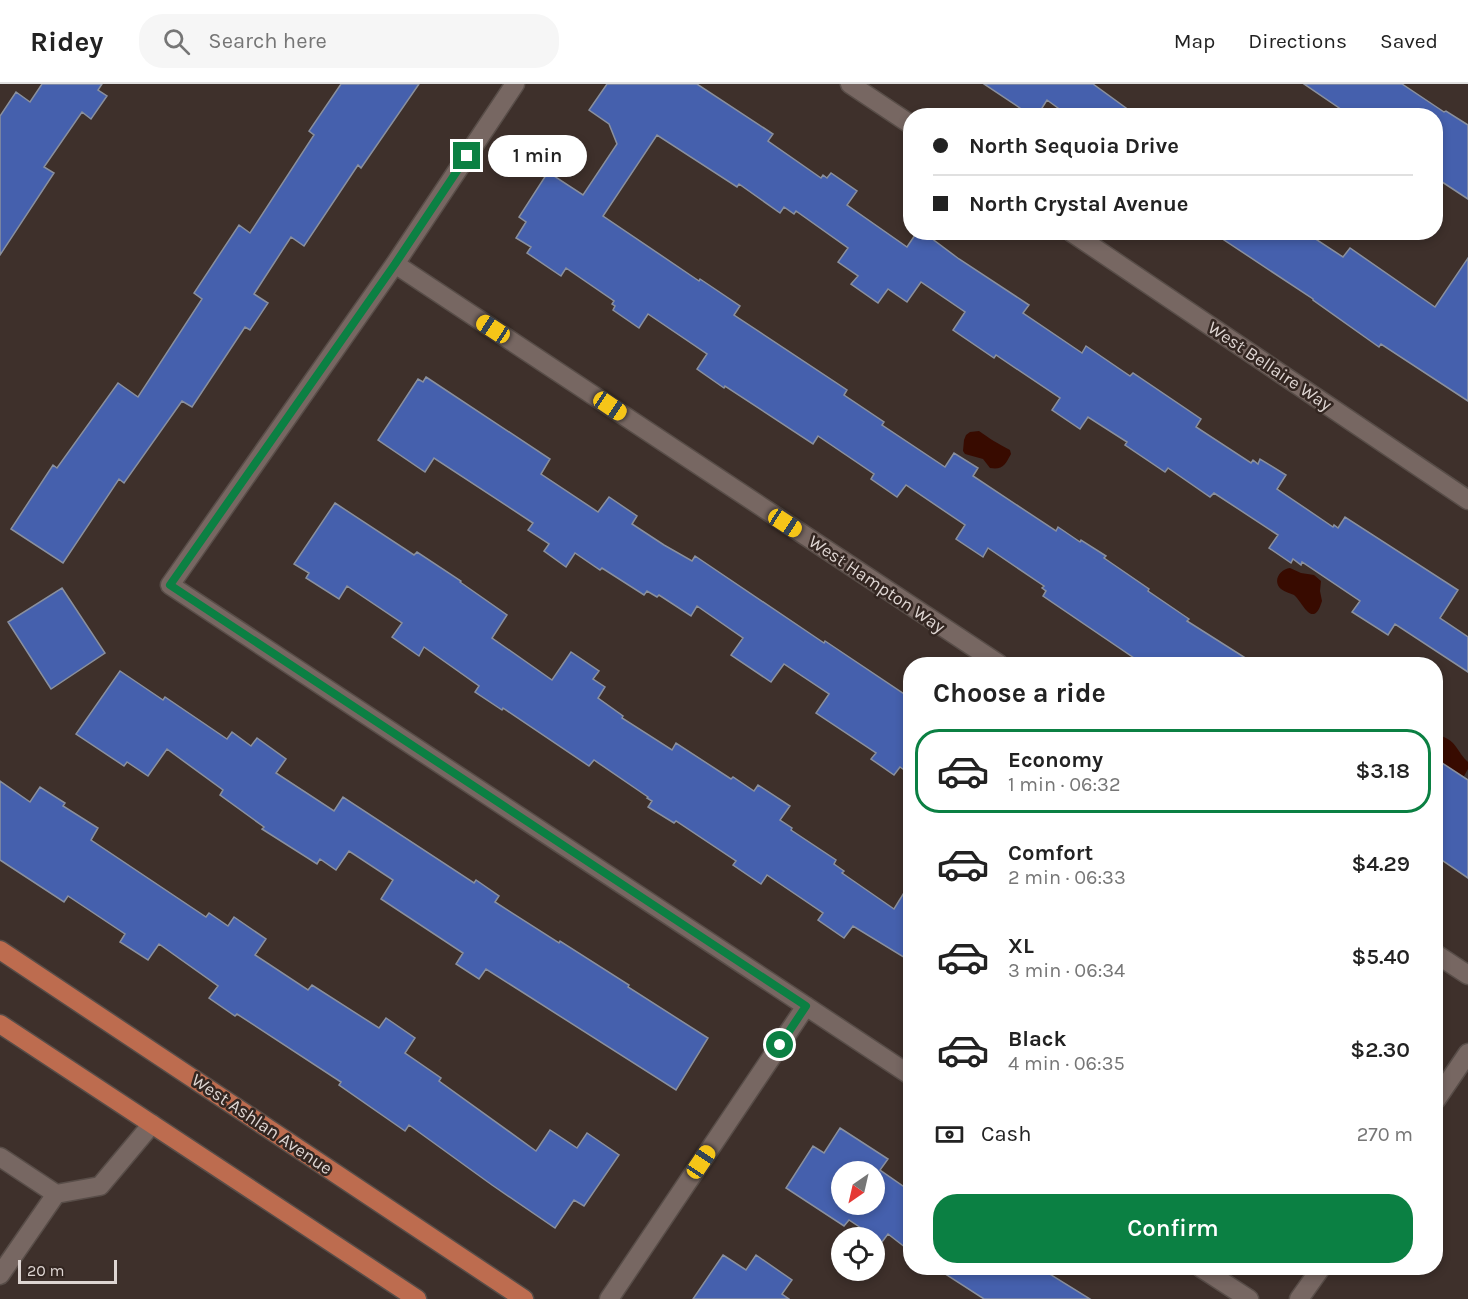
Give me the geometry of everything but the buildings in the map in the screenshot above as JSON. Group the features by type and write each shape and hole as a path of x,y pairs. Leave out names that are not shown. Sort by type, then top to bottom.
{"main road":[{"name":"West Ashlan Avenue","path":"0,950 524,1299"},
{"path":"0,1024 417,1299"}],"street":[{"path":"515,84 395,264 170,585 903,1070"},
{"path":"850,84 903,119"},
{"name":"West Bellaire Way","path":"1083,240 1468,500"},
{"name":"West Hampton Way","path":"395,264 988,657"},
{"path":"1443,959 1468,975"},
{"path":"609,1299 806,1006"},
{"path":"1443,1090 1468,1053"},
{"path":"0,1157 56,1194 100,1186 152,1124"},
{"path":"0,1275 56,1194"},
{"path":"1212,1275 1249,1299"},
{"path":"1299,1299 1316,1275"}],"shaded area":[{"path":"979,431 1010,450 1011,454 1003,466 990,468 983,459 965,454 963,451 966,435"},
{"path":"1290,568 1314,575 1321,581 1322,601 1315,614 1308,612 1294,595 1278,586 1278,576"},
{"path":"1443,737 1454,744 1468,762 1468,769 1464,776 1454,778 1444,769"}],"route":[{"path":"467,156 395,264 170,585 806,1006 780,1045"}]}
